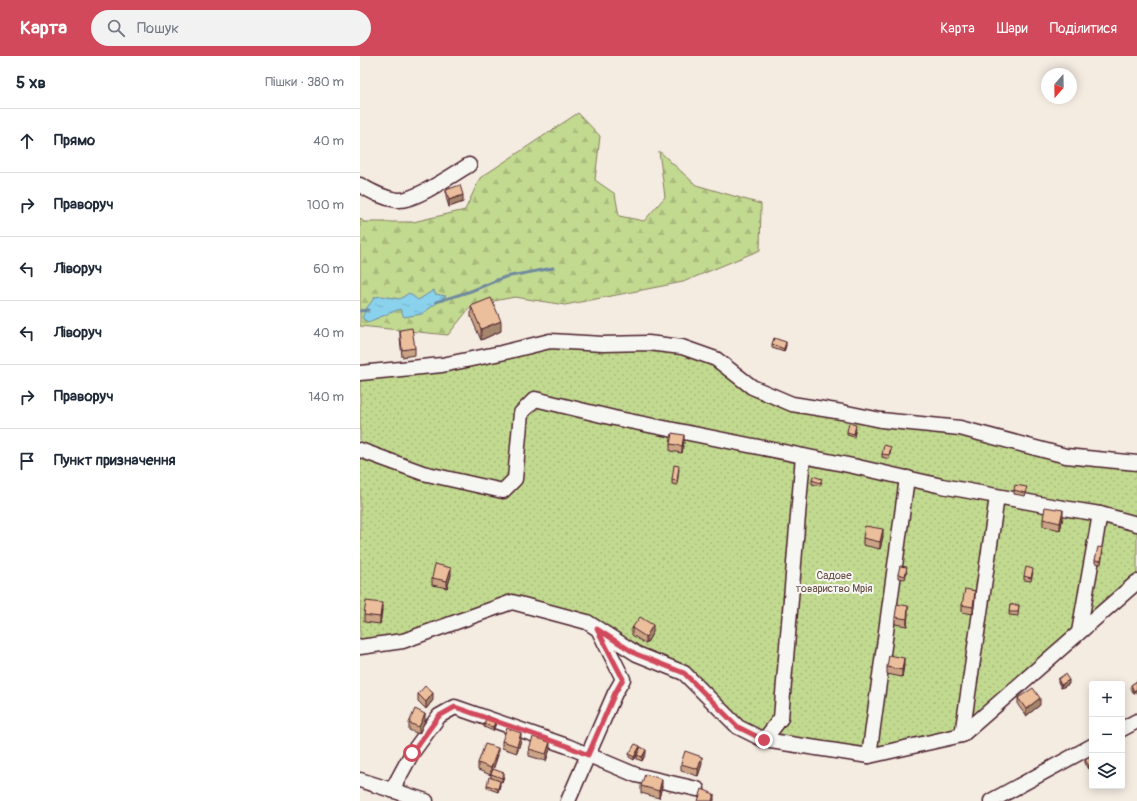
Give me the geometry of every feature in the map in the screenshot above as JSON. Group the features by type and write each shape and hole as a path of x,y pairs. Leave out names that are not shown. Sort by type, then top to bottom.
{"street":[{"path":"360,185 376,195 399,200 420,194 469,165"},
{"path":"360,373 442,365 550,341 603,344 648,343 682,347 716,360 752,387 792,404 881,420 960,428 1066,456 1137,463"},
{"path":"360,450 423,473 503,491 515,479 521,413 535,399 614,418 997,497 1100,514 1137,524"},
{"path":"764,740 781,718 803,456"},
{"path":"869,756 908,478"},
{"path":"962,734 997,497"},
{"path":"1079,632 1100,514"},
{"path":"360,647 403,641 512,602 587,622 636,654 684,673 738,727 764,740 869,756 962,734 1137,582"},
{"path":"568,801 615,693 623,679 597,629"},
{"path":"392,790 412,753 439,716 455,707 567,746 636,775 697,789"},
{"path":"1125,727 1137,721"},
{"path":"991,801 1089,748"},
{"path":"360,780 426,801"}],"green space":[{"path":"578,113 600,136 595,180 615,194 619,216 644,221 665,197 659,151 696,185 761,204 760,250 683,282 565,305 515,297 472,305 448,335 360,326 360,218 364,222 413,222 465,210 480,178"},
{"name":"Садове товариство Мрія","path":"550,341 682,347 792,404 1137,463 1137,582 962,735 869,756 764,740 684,673 587,622 512,602 403,641 360,645 360,373"}],"water":[{"path":"434,290 435,294 446,296 422,314 404,317 400,309 368,322 362,318 366,309 375,297 382,296 400,299 409,293 418,300"}],"building":[{"path":"460,185 463,195 449,200 446,190"},
{"path":"491,298 501,321 481,329 471,306"},
{"path":"412,328 415,348 402,350 400,330"},
{"path":"774,338 786,342 784,349 772,344"},
{"path":"849,423 856,425 854,434 847,432"},
{"path":"672,433 684,435 682,446 670,444"},
{"path":"884,445 891,447 889,455 882,454"},
{"path":"674,465 679,466 677,481 672,480"},
{"path":"813,476 822,479 820,483 812,480"},
{"path":"1015,485 1027,487 1025,493 1014,490"},
{"path":"1045,507 1063,510 1060,523 1043,519"},
{"path":"865,526 883,529 880,542 863,538"},
{"path":"1098,547 1103,548 1101,561 1095,560"},
{"path":"435,564 451,568 447,581 432,578"},
{"path":"900,566 907,567 905,576 898,574"},
{"path":"1026,567 1033,569 1031,578 1024,576"},
{"path":"965,589 975,591 973,607 962,605"},
{"path":"366,601 382,603 380,617 364,615"},
{"path":"897,604 908,606 907,619 895,617"},
{"path":"1010,605 1019,605 1018,612 1009,612"},
{"path":"640,617 653,625 646,637 632,628"},
{"path":"889,655 904,658 902,670 887,667"},
{"path":"1065,674 1069,680 1061,685 1058,679"},
{"path":"1137,681 1137,689 1134,691 1131,685"},
{"path":"425,686 433,693 426,702 418,694"},
{"path":"1033,688 1040,698 1026,709 1018,698"},
{"path":"415,709 425,714 419,727 409,723"},
{"path":"487,716 496,720 493,727 484,724"},
{"path":"507,728 521,733 517,746 502,741"},
{"path":"533,737 550,742 546,754 529,749"},
{"path":"485,744 498,748 491,768 478,763"},
{"path":"635,744 640,746 634,757 629,754"},
{"path":"641,747 646,750 642,757 637,755"},
{"path":"685,751 702,757 698,769 681,764"},
{"path":"1089,758 1089,766 1085,760"},
{"path":"493,769 504,773 502,778 491,774"},
{"path":"645,774 662,779 659,791 641,786"},
{"path":"489,777 500,781 498,789 487,785"},
{"path":"702,789 714,794 712,801 698,801"}],"waterway":[{"path":"436,302 471,291 505,277 553,268"},
{"path":"360,311 368,310"}],"route":[{"path":"412,753 439,716 455,707 567,746 588,755 615,693 623,679 597,629 636,654 684,673 738,727 764,740"}]}
